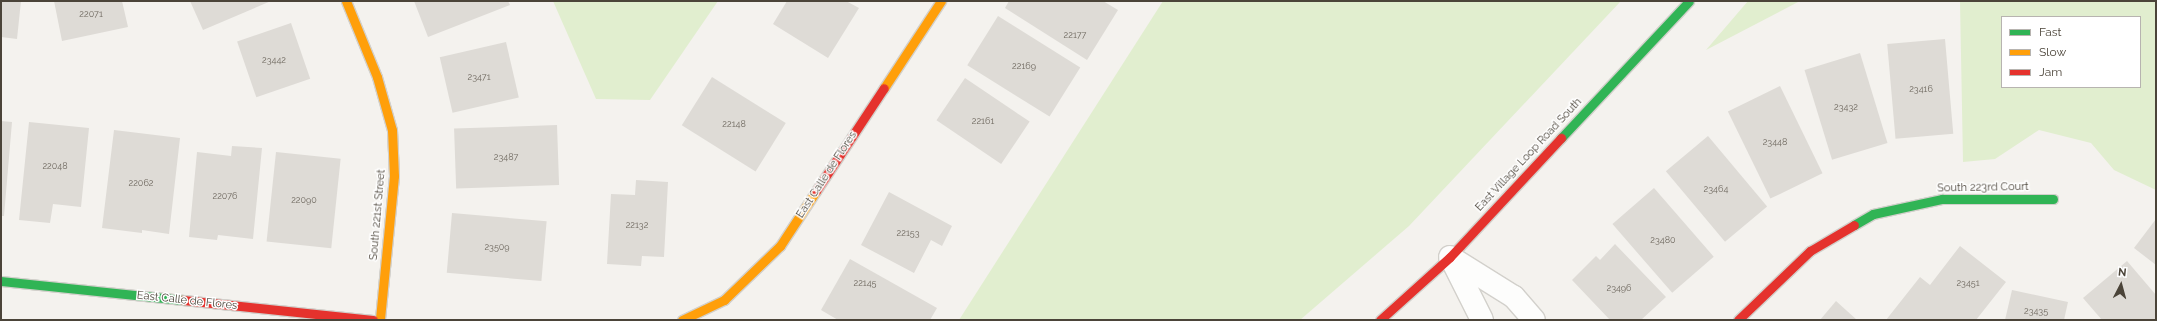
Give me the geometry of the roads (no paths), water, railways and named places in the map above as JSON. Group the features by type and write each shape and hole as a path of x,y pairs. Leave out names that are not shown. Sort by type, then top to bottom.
{"street":[{"name":"South 221st Street","path":"346,1 377,77 392,130 394,176 380,320"},
{"name":"East Calle de Flores","path":"682,320 724,300 780,246 942,1"},
{"name":"East Village Loop Road South","path":"1380,320 1450,257 1688,1"},
{"name":"South 223rd Court","path":"1738,320 1810,251 1873,214 1942,199 2053,199"},
{"path":"1450,257 1482,320"},
{"path":"1450,257 1514,297 1534,320"},
{"name":"East Calle de Flores","path":"1,281 373,320"}]}
